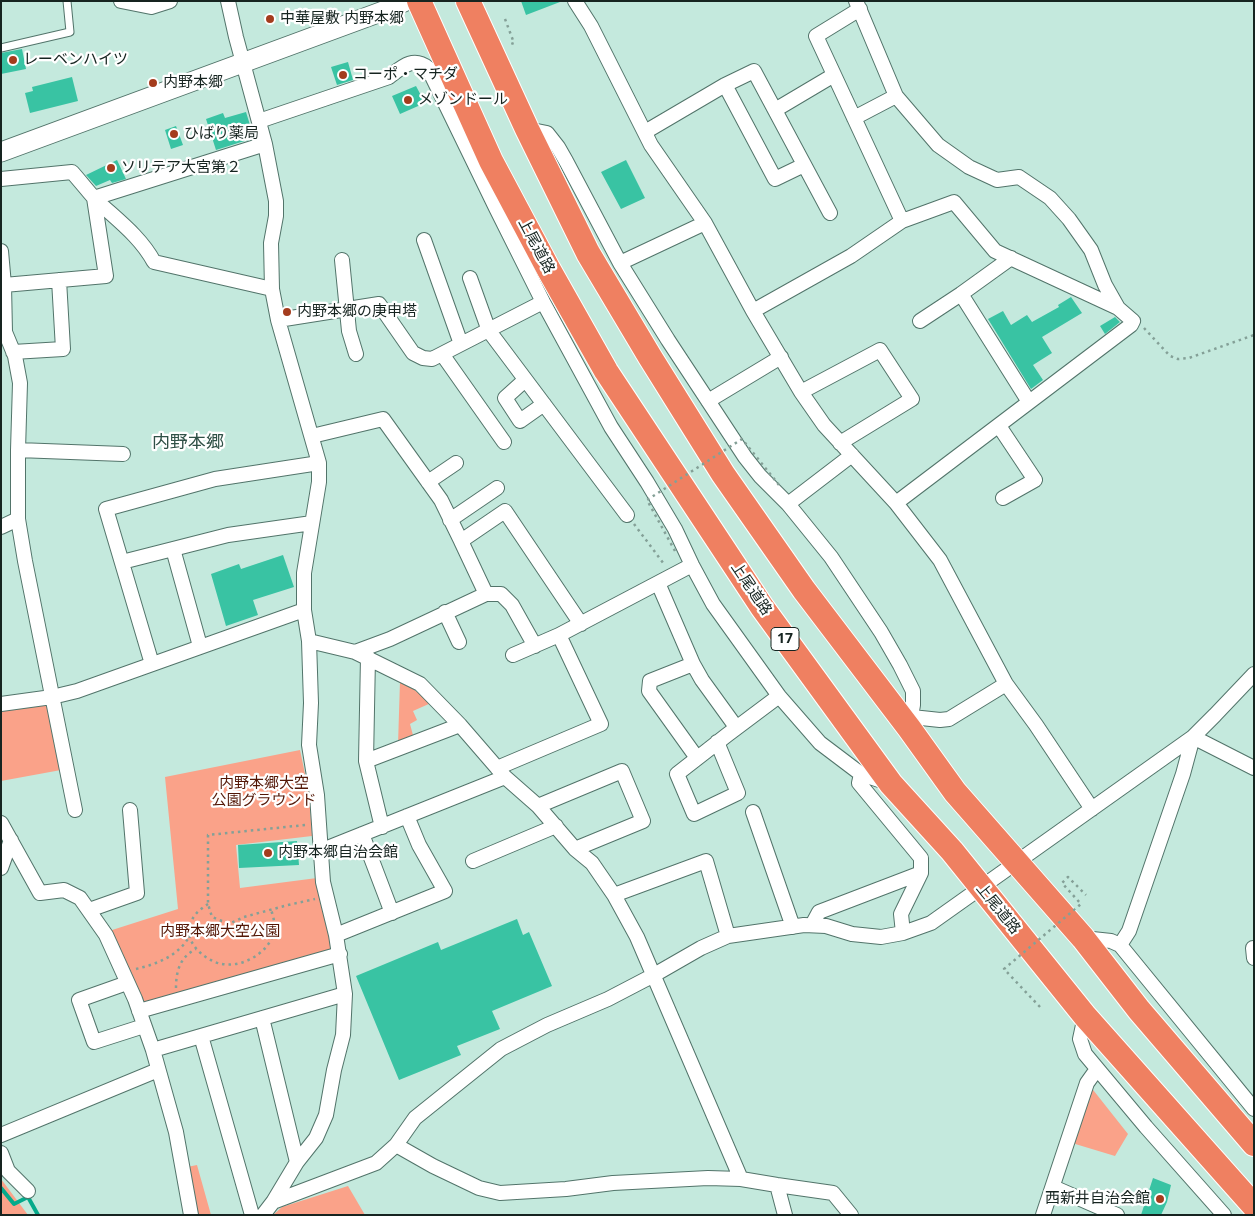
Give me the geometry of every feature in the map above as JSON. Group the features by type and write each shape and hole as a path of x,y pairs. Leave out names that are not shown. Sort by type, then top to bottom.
{"highway":[{"name":"上尾道路","path":"419,1 491,161 606,371 762,607 891,784 952,852 1085,1016 1254,1206"},
{"path":"468,1 527,130 588,253 723,474 804,590 910,722 955,792 1083,938 1139,1010 1254,1144"}],"street":[{"path":"120,1 151,8 170,1"},
{"path":"228,1 242,63 265,144 276,202 276,222 271,243 272,288 278,320 319,463 319,482 304,573 304,610 309,642 311,703 309,745 317,795 323,882 340,954 345,994 343,1035 334,1070 326,1116 316,1138 297,1162 263,1215"},
{"path":"1,152 406,1"},
{"path":"575,1 591,26 651,144 706,223 753,311 801,392 824,425 896,503 940,560 1006,684 1092,809"},
{"path":"902,221 816,36 858,5 896,96 938,145 969,167 997,180 1019,177 1050,198 1069,219 1091,250 1105,285 1118,308"},
{"path":"259,121 389,77 403,66 411,63 422,64 428,68 543,302 610,428 675,529 713,604 779,696 820,743 860,774 891,784"},
{"path":"645,132 754,71 830,213"},
{"path":"775,110 834,75"},
{"path":"726,85 775,179 804,165"},
{"path":"854,118 896,96"},
{"path":"527,130 547,133 558,147 620,263 745,457 760,476 788,504 831,557 881,632 900,665 912,692 913,705 910,722 949,719 1006,684"},
{"path":"94,198 265,144"},
{"path":"491,161 496,208"},
{"path":"1,179 72,172 94,198 131,231 154,262 272,288"},
{"path":"4,285 106,276 94,198"},
{"path":"753,311 851,256 902,221 954,202 995,251 1118,308 1133,321 1131,325 896,503"},
{"path":"620,263 706,223"},
{"path":"424,240 461,344"},
{"path":"1,251 5,332 13,352 20,383 18,519 75,810"},
{"path":"920,322 1011,258"},
{"path":"342,260 350,331 356,354"},
{"path":"470,278 489,331 627,515"},
{"path":"13,352 62,349 59,280"},
{"path":"961,294 1029,402"},
{"path":"278,320 379,304 413,353 423,358 432,359 543,302"},
{"path":"801,392 880,350 912,399 840,443"},
{"path":"442,354 504,442"},
{"path":"708,401 781,357"},
{"path":"525,380 505,398 520,420 544,404"},
{"path":"312,436 383,419 441,500 486,594"},
{"path":"999,426 1035,480 1002,498"},
{"path":"18,450 123,454"},
{"path":"788,504 852,455"},
{"path":"152,664 106,509 215,479 319,463"},
{"path":"428,482 456,463"},
{"path":"450,520 497,488"},
{"path":"461,541 505,511 581,624"},
{"path":"1,527 18,519"},
{"path":"122,562 228,535 312,523"},
{"path":"173,549 200,646"},
{"path":"513,655 581,624 692,565"},
{"path":"658,583 693,664 702,680 736,727"},
{"path":"361,654 445,612 486,594 500,594 512,605 535,646"},
{"path":"1,704 52,697 77,691 304,610"},
{"path":"445,612 459,642"},
{"path":"320,851 407,816 601,724 559,635"},
{"path":"309,642 361,654 420,684 460,725 501,772 538,806 576,849 592,862 614,895 637,937 741,1179"},
{"path":"361,654 366,762 382,827"},
{"path":"693,664 650,681 649,691 697,758"},
{"path":"273,1202 376,1163 396,1145 415,1118 501,1049 547,1025 608,999 701,948 728,936 812,925 826,926 852,934 881,937 903,934 931,923 1193,737 1254,674"},
{"path":"717,742 738,793 694,814 677,774 717,742 736,727 779,696"},
{"path":"366,762 460,725"},
{"path":"1193,737 1254,768"},
{"path":"1120,945 1132,922 1183,774 1193,737"},
{"path":"538,806 622,771 643,821 576,849"},
{"path":"860,774 860,782 921,858 921,873 900,914 903,934"},
{"path":"89,910 137,893 130,810"},
{"path":"753,812 793,927"},
{"path":"336,934 445,891 419,846 407,816"},
{"path":"1,823 40,892 64,890 80,898 106,935 139,1011 153,1050 176,1132 191,1215"},
{"path":"473,861 556,826"},
{"path":"362,834 392,912"},
{"path":"1,868 11,840"},
{"path":"614,895 706,861 728,936"},
{"path":"812,925 819,912 921,873"},
{"path":"1083,938 1111,941 1120,945 1254,1109"},
{"path":"1254,948 1252,948 1254,958"},
{"path":"139,1011 340,954"},
{"path":"124,976 79,1000 94,1042 144,1026"},
{"path":"153,1050 345,994"},
{"path":"1085,1016 1080,1039 1085,1054 1146,1127 1224,1215"},
{"path":"262,1018 297,1162"},
{"path":"201,1036 252,1215"},
{"path":"1,1135 158,1070"},
{"path":"1044,1215 1086,1083 1098,1070"},
{"path":"396,1145 433,1166 479,1188 500,1193 632,1182 708,1178 741,1179 833,1193 851,1215"},
{"path":"1,1153 8,1170 28,1191"},
{"path":"776,1185 785,1215"},
{"path":"1053,1187 1117,1215"}],"lane":[{"path":"1,48 70,32 67,1"}],"path":[{"path":"505,19 514,43 507,46"},
{"path":"1133,321 1138,321 1170,356 1178,359 1189,358 1254,336"},
{"path":"675,551 647,500 742,439 779,485"},
{"path":"627,515 672,575"},
{"path":"319,824 208,835 208,904 212,917 231,923 244,917 326,897"},
{"path":"1040,1007 1004,969 1081,904 1062,883 1068,877 1086,895"},
{"path":"124,976 135,969 152,965 167,958 184,946 189,937 189,928 192,920 208,904"},
{"path":"189,937 196,949 206,958 222,964 237,964 251,959 262,952 270,941 274,931 275,918 272,910"},
{"path":"178,1000 176,977 178,968 181,961 196,949"}],"green space":[{"path":"400,681 431,703 413,711 417,720 410,724 414,739 398,745"},
{"path":"49,702 61,770 1,781 1,709"},
{"name":"内野本郷大空公園","path":"300,750 309,793 312,836 236,845 240,888 317,878 334,952 144,1002 109,931 178,909 165,777"},
{"path":"1090,1086 1128,1134 1115,1156 1072,1143"},
{"path":"197,1165 211,1215 195,1215 187,1167"},
{"path":"1,1179 28,1215 1,1215"},
{"path":"348,1186 365,1215 273,1215 282,1207"}],"building":[{"path":"521,1 560,1 560,2 526,15"},
{"name":"レーベンハイツ","path":"22,49 26,69 1,74 1,53"},
{"name":"コーポ・マチダ","path":"348,62 353,80 337,85 331,67"},
{"path":"72,77 78,101 30,113 25,93 33,91 32,87"},
{"name":"メゾンドール","path":"416,86 425,103 400,114 392,96"},
{"path":"246,112 254,138 216,150 206,119 223,113 225,118"},
{"path":"176,126 183,145 171,149 165,130"},
{"name":"ソリテア大宮第２","path":"117,160 126,179 112,183 110,180 96,186 86,175"},
{"path":"626,160 645,198 621,209 601,172"},
{"path":"1071,297 1082,313 1042,337 1052,353 1033,365 1043,380 1031,389 988,319 1003,311 1011,325 1027,315 1032,322 1059,307 1058,305"},
{"path":"1115,317 1120,322 1105,334 1100,326"},
{"path":"283,555 294,587 253,600 258,615 226,626 211,574 239,564 241,569"},
{"path":"297,841 299,865 239,868 238,845"},
{"path":"517,919 523,935 529,932 552,986 492,1011 500,1029 457,1046 461,1055 399,1080 356,976 438,942 441,950"},
{"name":"西新井自治会館","path":"1153,1178 1171,1185 1167,1202 1161,1215 1141,1215"}],"waterway":[{"path":"1,1188 14,1204 28,1197 38,1215"}],"place":[{"name":"中華屋敷 内野本郷","path":"270,19"},
{"name":"レーベンハイツ","path":"13,60"},
{"name":"コーポ・マチダ","path":"343,75"},
{"name":"内野本郷","path":"153,83"},
{"name":"メゾンドール","path":"408,100"},
{"name":"ひばり薬局","path":"174,134"},
{"name":"ソリテア大宮第２","path":"111,168"},
{"name":"内野本郷の庚申塔","path":"287,312"},
{"name":"内野本郷自治会館","path":"268,853"},
{"name":"西新井自治会館","path":"1160,1199"}],"district":[{"name":"内野本郷","path":"188,443"}],"park label":[{"name":"内野本郷大空 公園グラウンド","path":"264,792"}]}
